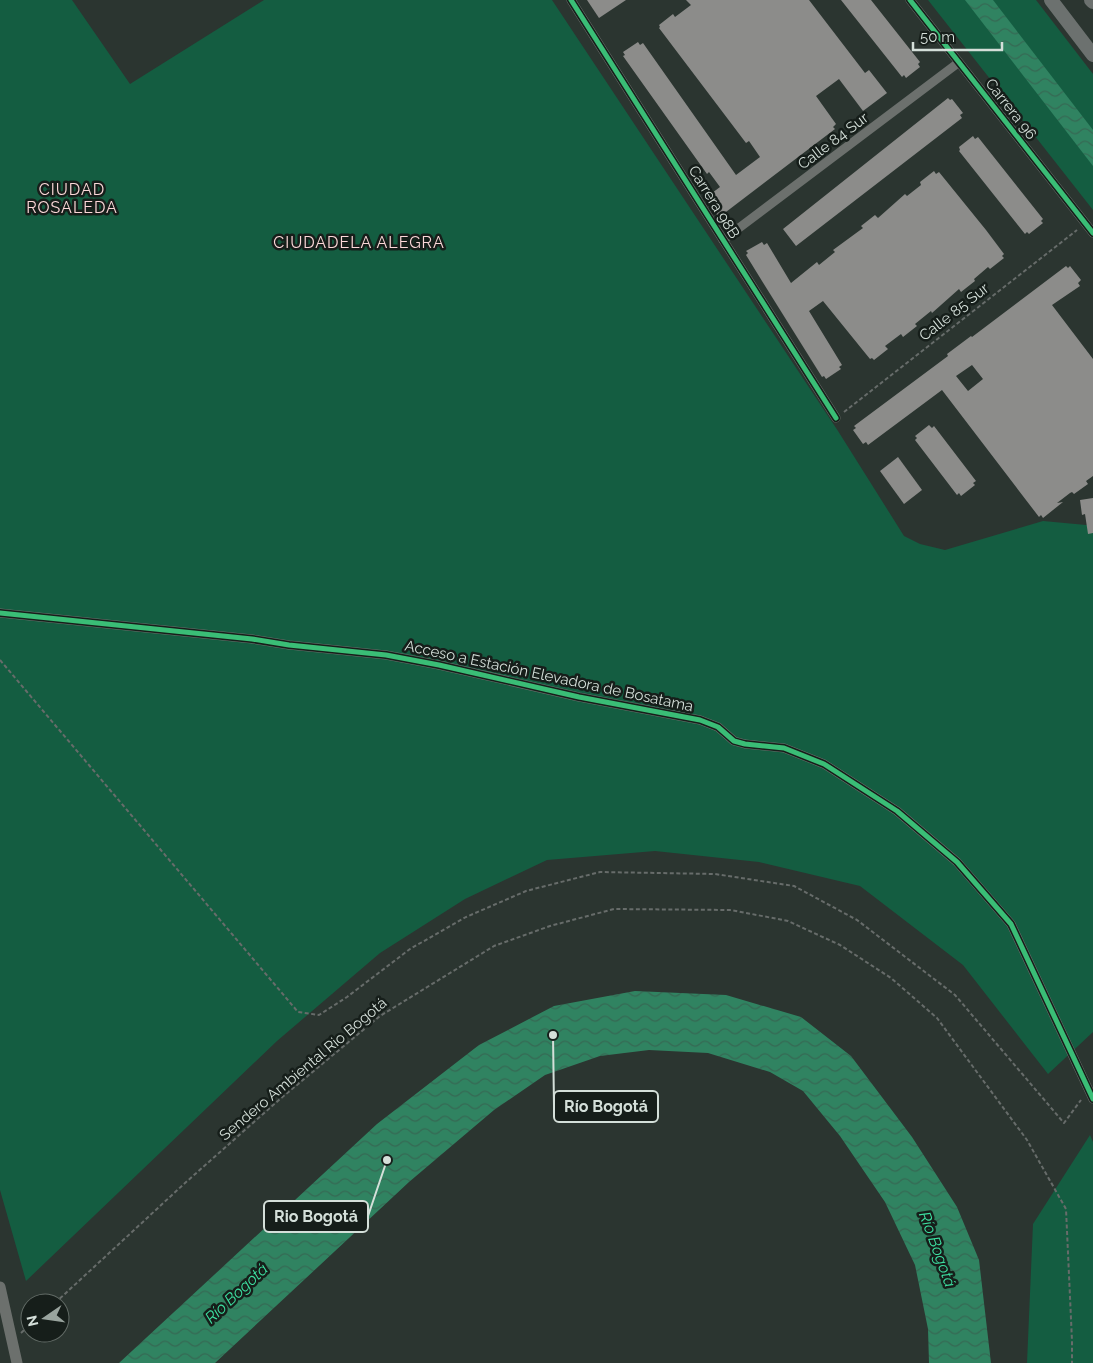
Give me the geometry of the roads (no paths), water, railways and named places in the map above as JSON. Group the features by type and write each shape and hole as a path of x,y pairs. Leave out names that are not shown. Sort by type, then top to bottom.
{"main road":[{"path":"1051,0 1093,56"}],"street":[{"name":"Carrera 98B","path":"571,0 836,418"},
{"name":"Carrera 96","path":"910,0 958,64 1093,233"},
{"name":"Calle 84 Sur","path":"723,240 958,64"},
{"name":"Acceso a Estación Elevadora de Bosatama","path":"0,613 386,655 439,665 579,698 700,720 718,727 734,741 784,748 824,764 897,811 957,862 1011,924 1092,1092"},
{"path":"0,1287 17,1363"}],"water":[{"path":"965,0 993,0 1093,130 1093,166"},
{"path":"635,991 726,995 801,1017 851,1056 912,1137 957,1207 979,1260 991,1363 929,1363 928,1329 915,1265 885,1202 840,1136 803,1091 770,1072 708,1053 649,1050 600,1056 545,1075 494,1110 409,1182 215,1363 119,1363 377,1124 479,1045 554,1006"}],"place":[{"name":"Río Bogotá","path":"553,1035"},
{"name":"Rio Bogotá","path":"387,1160"}],"district":[{"name":"CIUDAD ROSALEDA","path":"72,198"},
{"name":"CIUDADELA ALEGRA","path":"359,242"}]}
